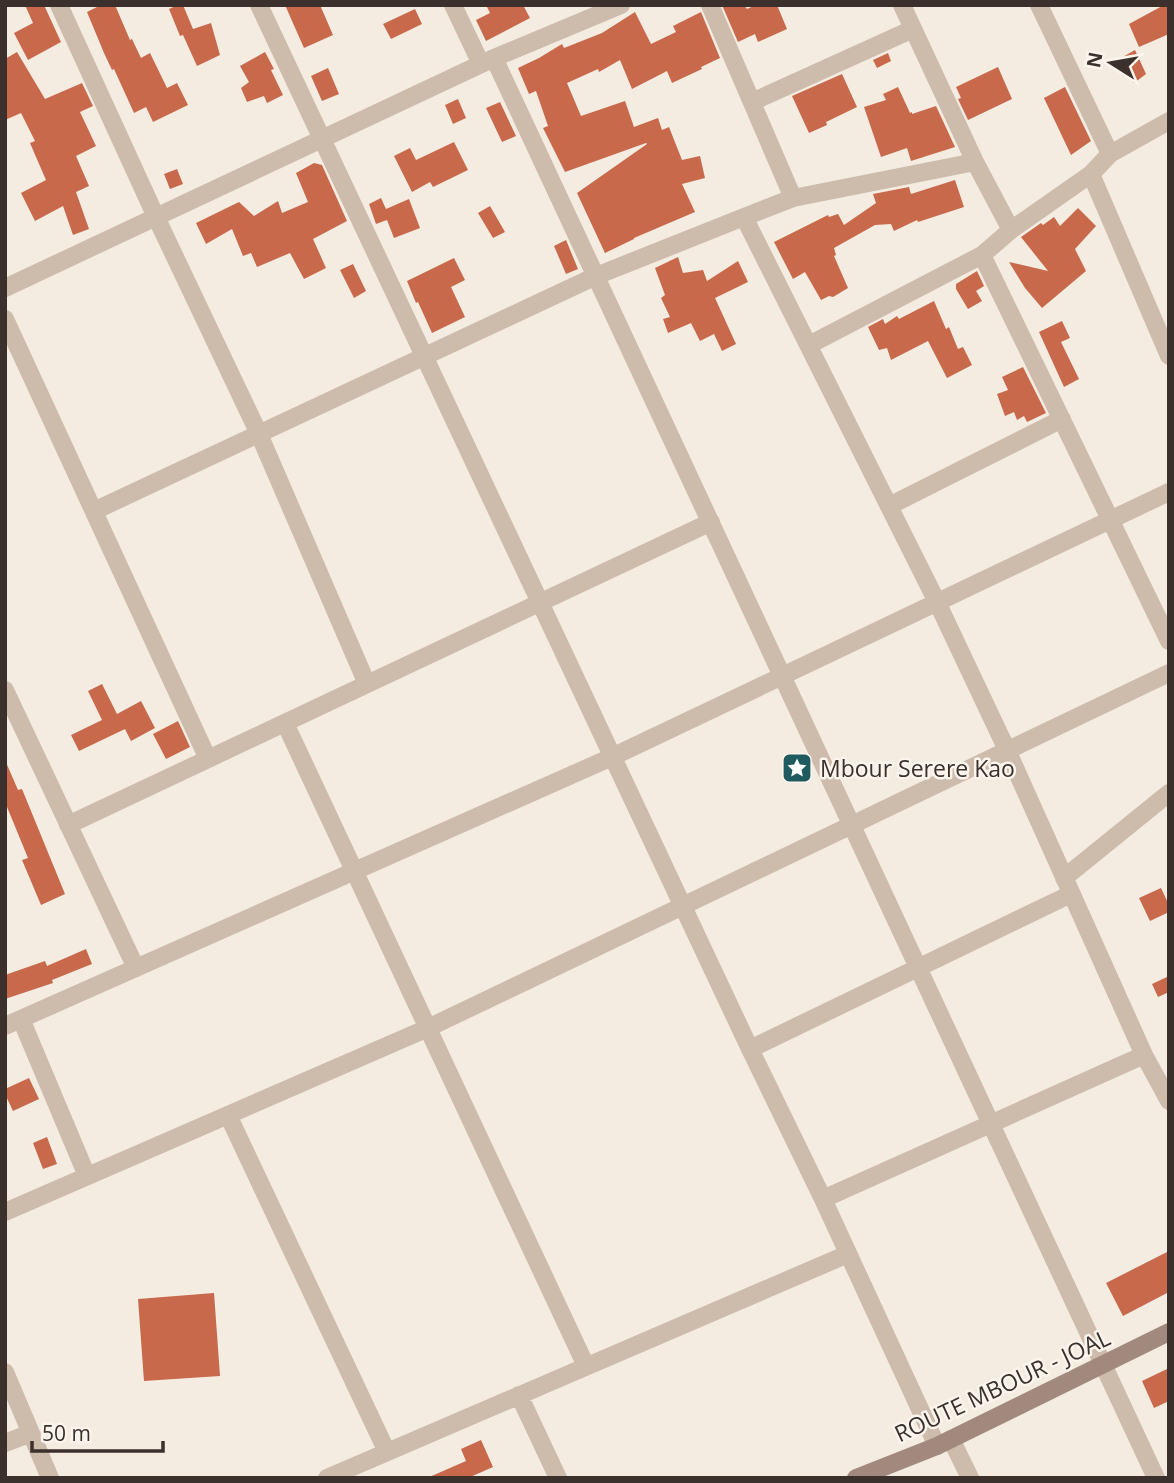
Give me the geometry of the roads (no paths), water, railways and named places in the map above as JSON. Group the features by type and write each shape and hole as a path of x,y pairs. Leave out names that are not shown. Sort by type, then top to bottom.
{"main road":[{"name":"ROUTE MBOUR - JOAL","path":"856,1478 944,1443 1169,1332"}],"street":[{"path":"60,5 156,217 259,434 367,684"},
{"path":"259,5 848,1254 944,1443 970,1478"},
{"path":"453,5 488,61 596,276 1156,1478"},
{"path":"5,288 488,61 621,5"},
{"path":"710,5 793,198"},
{"path":"902,5 975,162 1011,230"},
{"path":"1039,5 1110,154"},
{"path":"751,102 914,29"},
{"path":"809,345 982,255 1011,230 1091,174 1110,154 1169,121"},
{"path":"94,511 596,276 744,217 793,198 975,162"},
{"path":"1091,174 1168,351"},
{"path":"744,217 937,602 1007,750 1144,1055 1169,1101"},
{"path":"982,255 1169,641"},
{"path":"5,319 208,759"},
{"path":"889,506 1062,419"},
{"path":"87,1176 13,1023 612,757 1169,492"},
{"path":"68,825 711,522"},
{"path":"5,1212 428,1028 1169,673"},
{"path":"5,690 136,968"},
{"path":"285,723 586,1366"},
{"path":"750,1049 919,967 1068,886 1169,793"},
{"path":"823,1199 1144,1055"},
{"path":"228,1115 387,1452"},
{"path":"327,1478 848,1254"},
{"path":"5,1372 50,1478"},
{"path":"519,1395 558,1478"},
{"path":"5,1443 31,1433"}],"place":[{"name":"Mbour Serere Kao","path":"797,768"}]}
